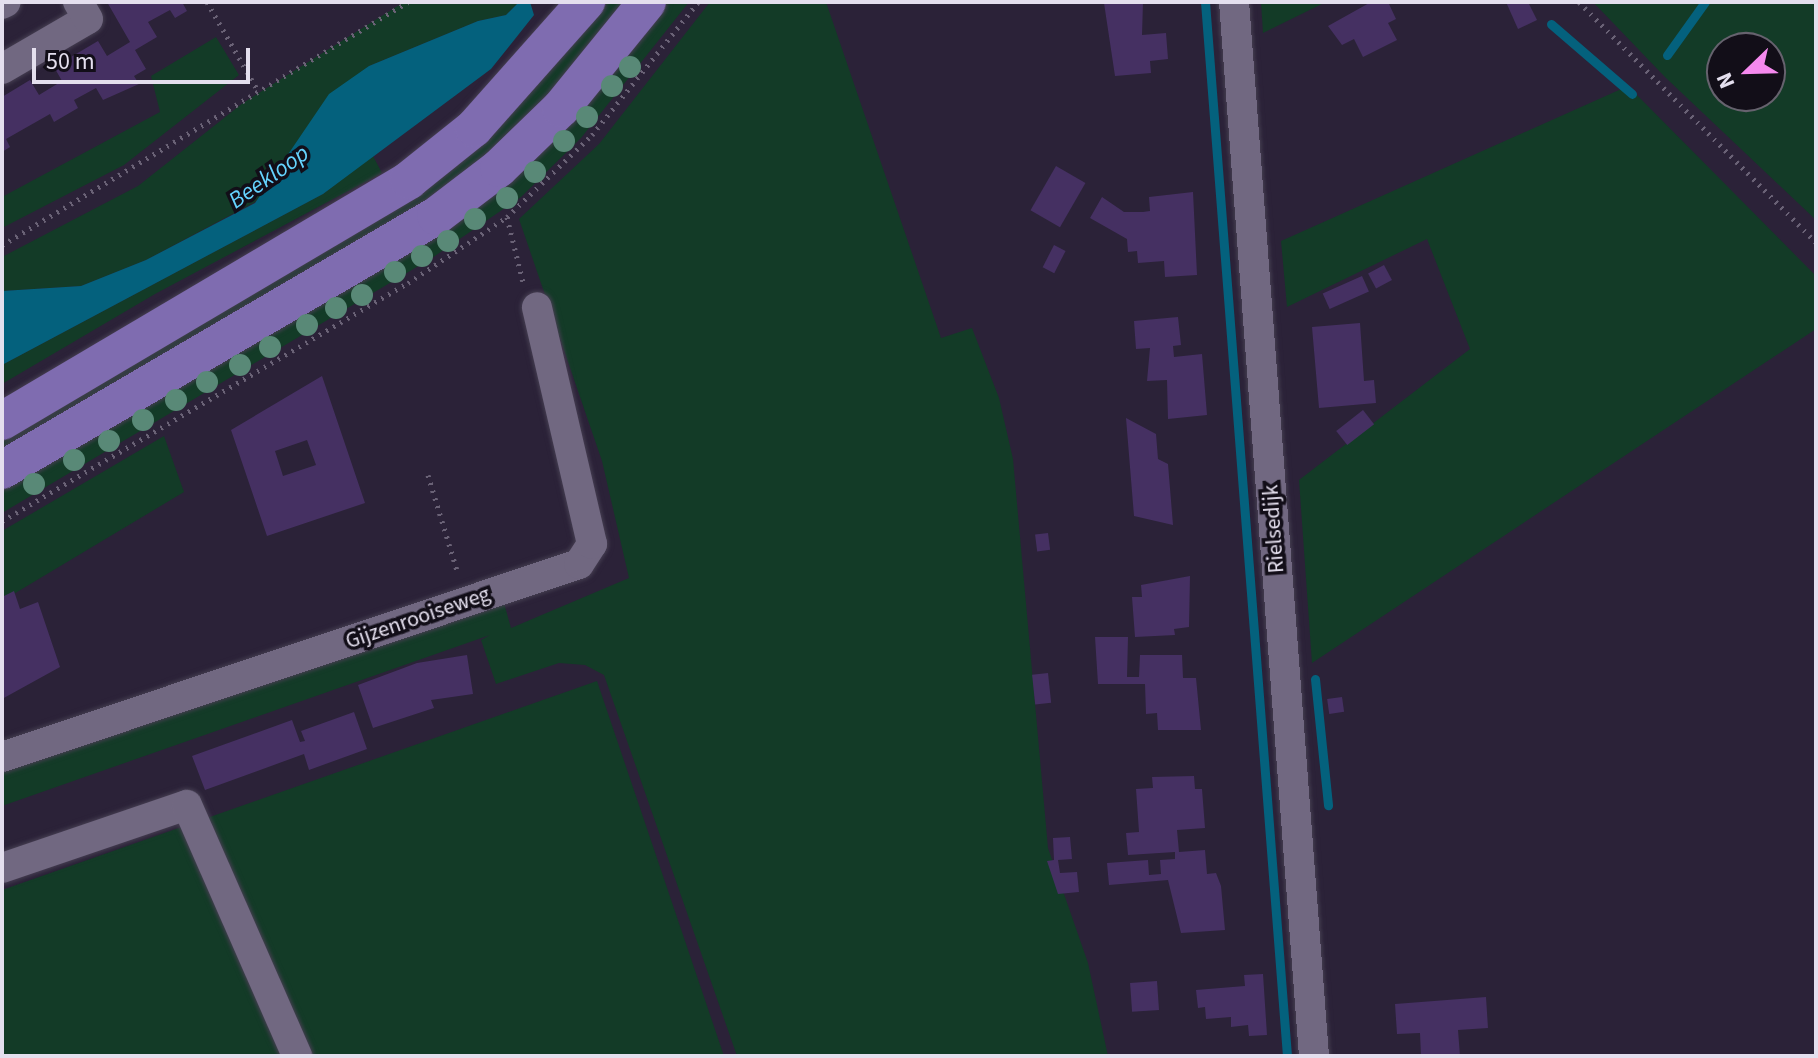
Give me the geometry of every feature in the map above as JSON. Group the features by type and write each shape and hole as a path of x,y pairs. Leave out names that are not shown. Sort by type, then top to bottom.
{"main road":[{"path":"2,421 409,180 474,128 586,2"},
{"path":"2,470 436,216 499,168 561,108 647,2"}],"street":[{"path":"2,69 88,19 78,2"},
{"name":"Rielsedijk","path":"1234,2 1314,1056"},
{"name":"Gijzenrooiseweg","path":"2,757 579,564 592,544 537,307"},
{"path":"2,868 187,805 297,1056"}],"path":[{"path":"207,2 257,89"},
{"path":"2,245 257,89 408,2"},
{"path":"1579,2 1816,242"},
{"path":"507,217 523,282 529,282 537,307"},
{"path":"428,475 467,601"}],"green space":[{"path":"404,2 519,2 506,15 478,21 369,66 255,202 146,260 81,286 2,291 2,257 138,186 243,103"},
{"path":"609,2 634,2 495,160 2,458 2,438 306,258"},
{"path":"659,2 689,2 581,138 521,197 432,258 2,513 2,483 453,216"},
{"path":"710,2 826,2 941,338 972,328 999,398 1013,459 1048,848 1088,963 1108,1056 737,1056 604,675 585,665 559,663 496,684 481,640 490,635 2,806 2,772 504,603 511,628 629,578 602,461 519,219 599,144"},
{"path":"1261,2 1326,2 1263,33"},
{"path":"1593,2 1816,2 1816,220 1665,77"},
{"path":"216,37 239,75 124,165 2,228 2,197 160,112 151,76"},
{"path":"1628,86 1816,276 1816,329 1312,663 1299,480 1470,349 1427,239 1287,307 1281,241"},
{"path":"373,156 382,173 155,294 2,384 2,365 323,194"},
{"path":"164,436 184,492 2,601 2,531"},
{"path":"597,681 724,1056 2,1056 2,890"}],"water":[{"path":"519,2 530,2 534,15 491,69 323,194 2,365 2,291 81,286 146,260 255,203 329,94 369,66 478,21 506,15"}],"building":[{"path":"107,2 182,2 187,11 175,18 170,10 148,22 157,37 135,50 146,69 134,76 139,84 103,100 96,88 74,100 78,108 54,122 50,114 6,139 10,147 2,152 2,97 30,80 39,95 62,81 54,67 98,41 107,56 130,42"},
{"path":"1143,2 1142,35 1166,33 1168,59 1150,61 1151,73 1115,76 1104,3"},
{"path":"1371,2 1393,2 1389,4 1396,19 1388,23 1397,40 1363,57 1354,39 1342,45 1328,26"},
{"path":"1506,2 1528,2 1537,20 1518,29"},
{"path":"1056,166 1085,183 1060,227 1030,210"},
{"path":"1193,192 1197,275 1165,277 1164,261 1138,263 1137,251 1128,252 1127,239 1090,218 1102,197 1124,212 1143,212 1150,211 1149,197"},
{"path":"1054,245 1066,251 1054,273 1043,267"},
{"path":"1384,265 1392,280 1376,288 1368,273"},
{"path":"1362,276 1369,292 1330,309 1323,293"},
{"path":"1178,317 1181,345 1173,346 1174,357 1202,354 1207,415 1168,419 1167,380 1147,381 1150,348 1136,349 1134,321"},
{"path":"1360,323 1364,381 1374,380 1376,403 1319,408 1312,327"},
{"path":"322,376 365,503 267,536 231,430","holes":["307,440 316,465 283,476 275,451"]},
{"path":"1363,410 1374,424 1347,445 1336,431"},
{"path":"1126,418 1156,434 1158,459 1168,464 1173,525 1134,516"},
{"path":"1048,533 1050,550 1037,551 1035,535"},
{"path":"1190,576 1189,627 1174,629 1175,635 1135,637 1132,597 1142,597 1141,585"},
{"path":"14,591 20,609 38,602 60,667 2,699 2,597"},
{"path":"1095,637 1128,637 1127,677 1139,677 1140,655 1182,655 1183,678 1196,678 1201,730 1158,730 1157,713 1146,714 1145,684 1098,684"},
{"path":"467,655 473,694 431,700 434,708 373,728 358,685 417,663"},
{"path":"1048,673 1051,703 1035,705 1032,675"},
{"path":"1342,697 1344,712 1329,714 1327,699"},
{"path":"354,712 367,749 309,770 304,754 205,790 192,756 292,720 300,742 305,741 301,731"},
{"path":"1194,776 1195,789 1202,789 1205,828 1177,830 1179,852 1205,850 1207,874 1216,873 1221,886 1225,930 1181,933 1168,880 1109,885 1107,863 1148,860 1149,875 1161,874 1160,860 1175,859 1175,852 1128,855 1126,833 1139,832 1136,789 1153,788 1152,777"},
{"path":"1070,837 1072,859 1058,860 1060,873 1077,872 1079,892 1058,894 1047,861 1054,860 1053,838"},
{"path":"1263,974 1267,1035 1249,1036 1248,1025 1231,1027 1231,1017 1206,1019 1205,1007 1198,1008 1196,990 1245,986 1244,975"},
{"path":"1157,981 1159,1010 1132,1012 1130,983"},
{"path":"1486,997 1488,1028 1458,1030 1460,1056 1421,1056 1420,1033 1397,1034 1395,1004"}],"waterway":[{"path":"1205,2 1287,1056"},
{"path":"1667,55 1705,2"},
{"path":"1551,24 1632,94"},
{"path":"1315,679 1328,805"}],"water label":[{"name":"Beekloop","path":"269,177"}]}
